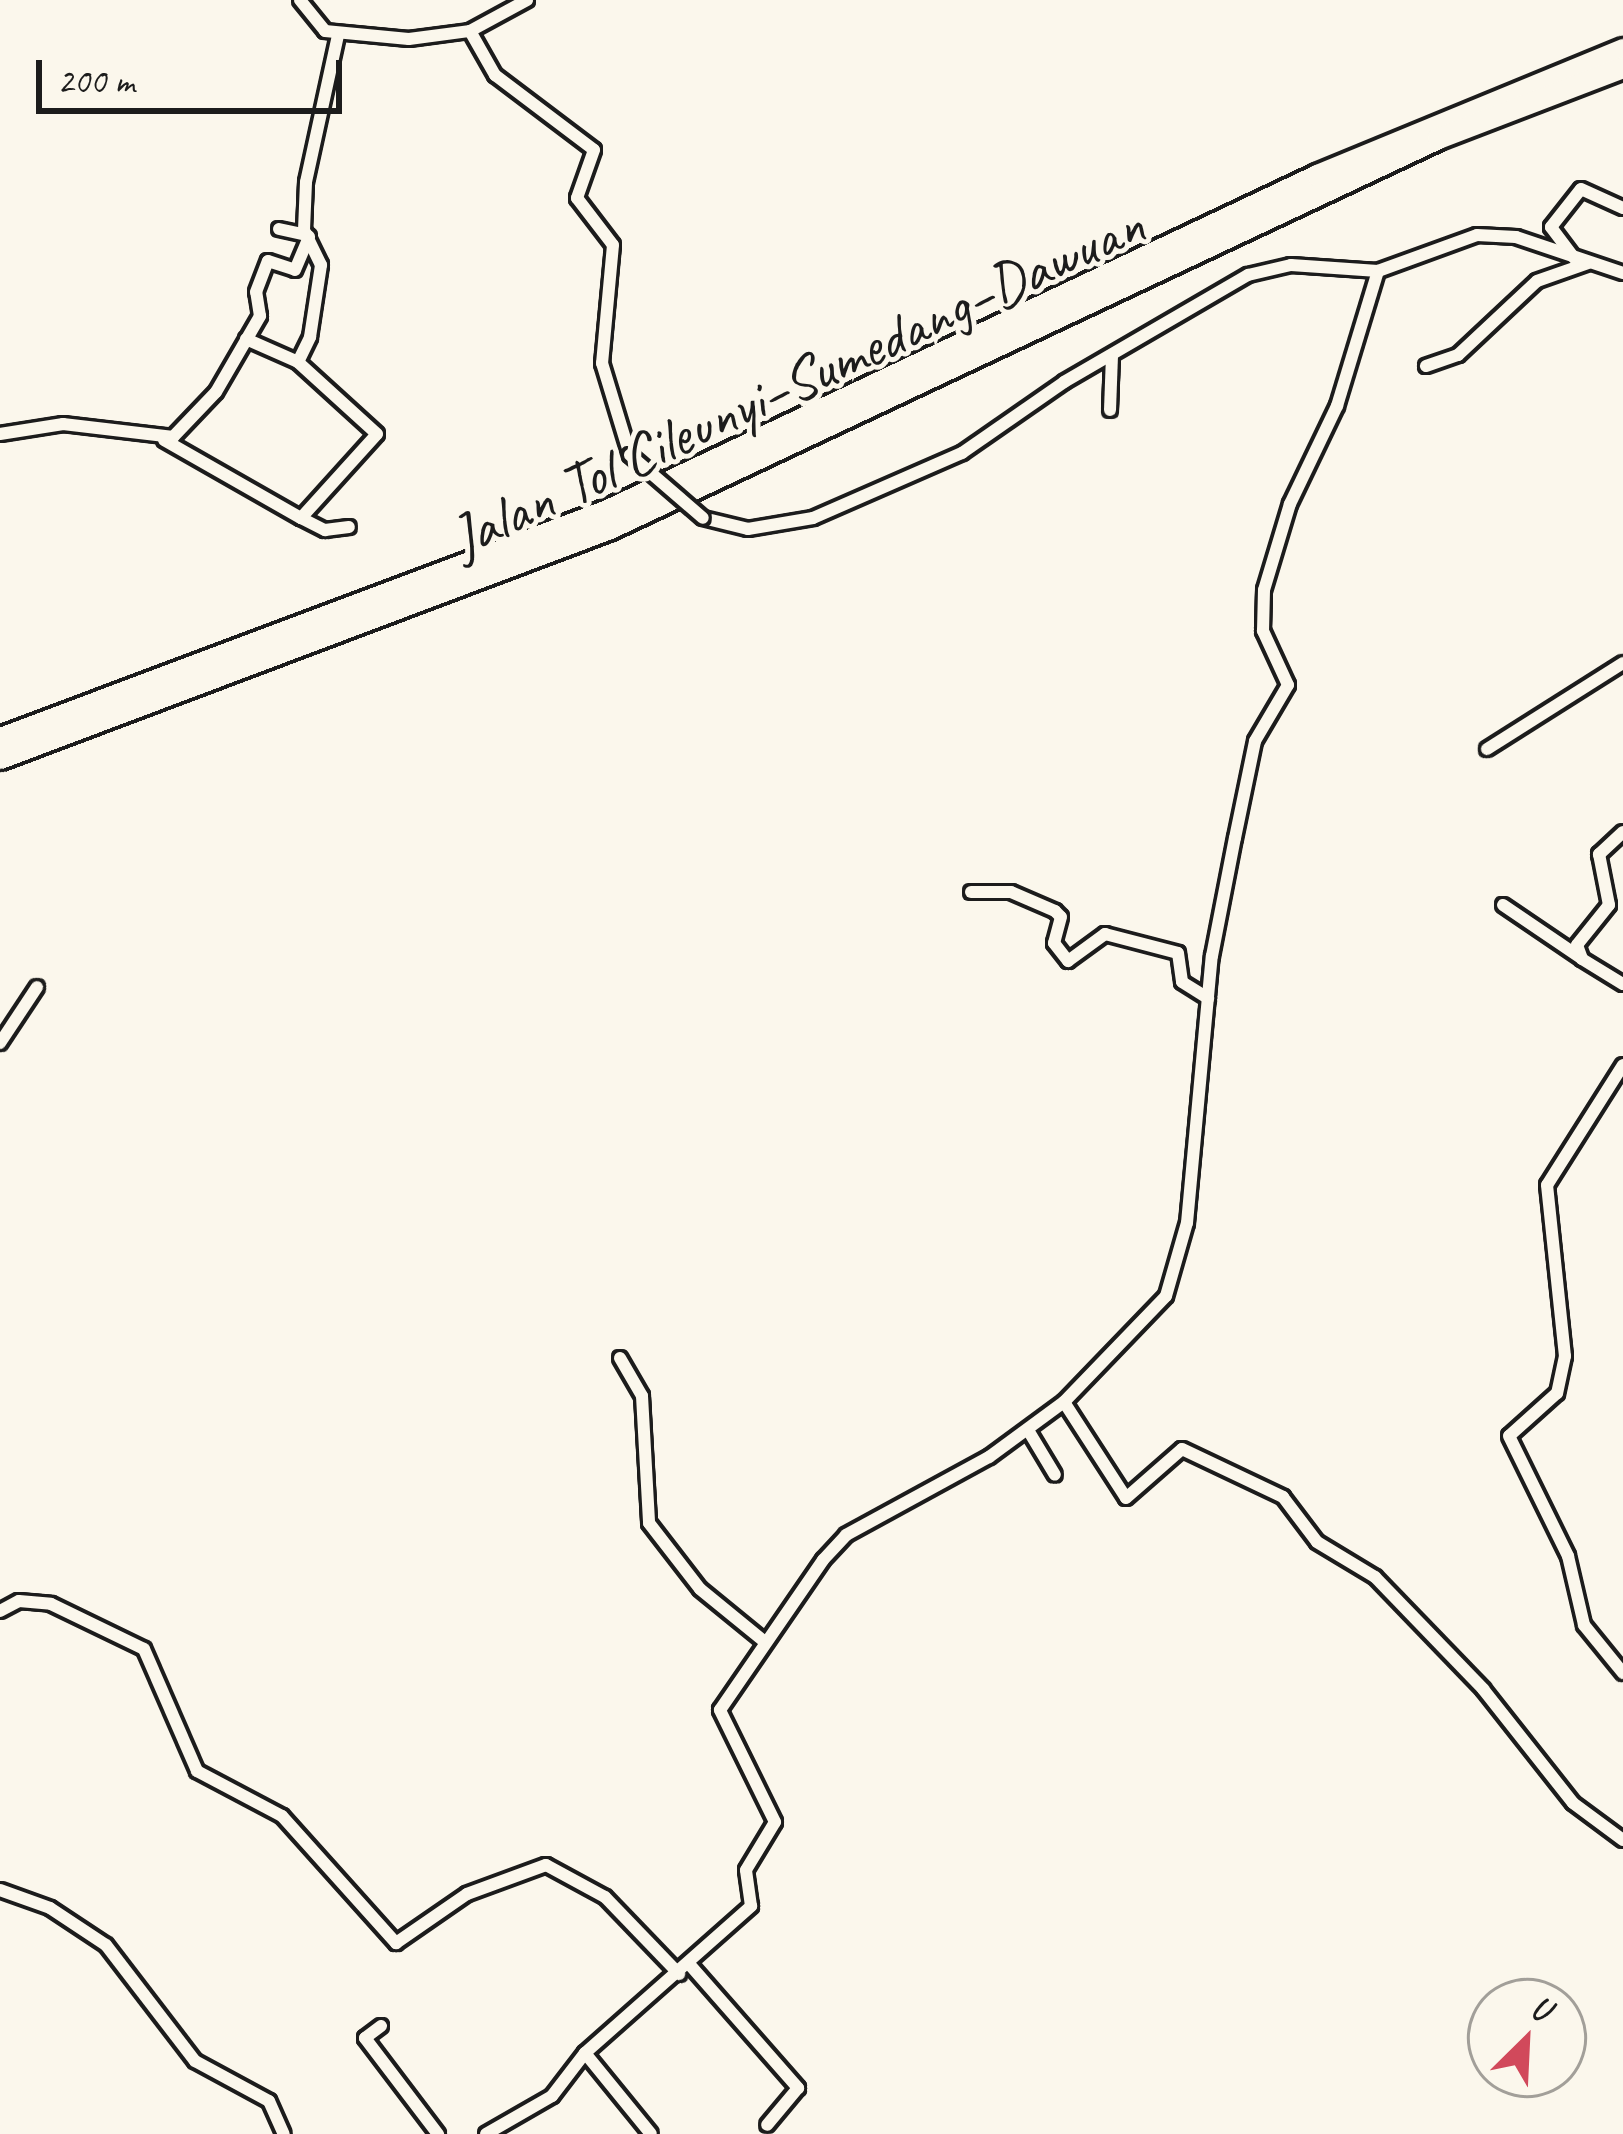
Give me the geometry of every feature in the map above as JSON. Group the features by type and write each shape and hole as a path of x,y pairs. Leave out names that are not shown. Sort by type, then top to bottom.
{"highway":[{"name":"Jalan Tol Cileunyi–Sumedang–Dawuan","path":"0,738 604,511 1317,175 1623,49"},
{"name":"Jalan Tol Cileunyi–Sumedang–Dawuan","path":"0,758 610,528 1438,138 1623,67"}],"street":[{"path":"300,0 316,26 338,34 382,38 470,32 527,0"},
{"path":"470,32 495,75 594,150 578,198 614,245 602,363 630,455 703,518 748,529 813,518 962,453 1248,275 1291,266 1378,271 1477,235 1516,237 1623,273"},
{"path":"298,362 320,275 309,236 306,182 338,34"},
{"path":"1582,261 1551,227 1581,189 1623,208"},
{"path":"279,229 309,236"},
{"path":"164,440 216,392 264,307 256,292 268,261 296,270 309,236"},
{"path":"1426,366 1458,355 1537,281 1582,261"},
{"path":"486,2134 552,2096 585,2053 748,1910 748,1865 774,1820 720,1721 724,1696 846,1534 1028,1430 1136,1334 1171,1284 1187,1223 1208,998 1255,741 1288,685 1263,631 1269,569 1290,504 1337,406 1378,271"},
{"path":"246,339 298,362 379,429 301,518"},
{"path":"1110,410 1112,356"},
{"path":"0,434 63,424 164,440 325,530 349,527"},
{"path":"1486,749 1623,663"},
{"path":"1582,959 1579,937 1609,904 1598,854 1623,832"},
{"path":"971,892 1011,892 1055,911 1061,917 1054,943 1068,962 1106,934 1178,953 1182,982 1208,998"},
{"path":"1503,905 1623,984"},
{"path":"0,1043 37,986"},
{"path":"1623,1065 1547,1185 1565,1356 1557,1393 1509,1436 1568,1556 1584,1625 1623,1673"},
{"path":"620,1358 640,1387 649,1523 690,1579 765,1642"},
{"path":"1064,1402 1126,1498 1182,1449 1283,1496 1317,1542 1375,1577 1483,1689 1574,1803 1623,1840"},
{"path":"1028,1430 1055,1475"},
{"path":"0,1611 41,1601 144,1649 162,1678 177,1740 197,1771 282,1816 396,1943 467,1894 546,1864 605,1898 685,1970 797,2088 766,2125"},
{"path":"0,1890 50,1908 106,1945 141,1981 195,2061 268,2101 284,2134"},
{"path":"381,2026 365,2038 438,2134"},
{"path":"585,2053 652,2134"}]}
